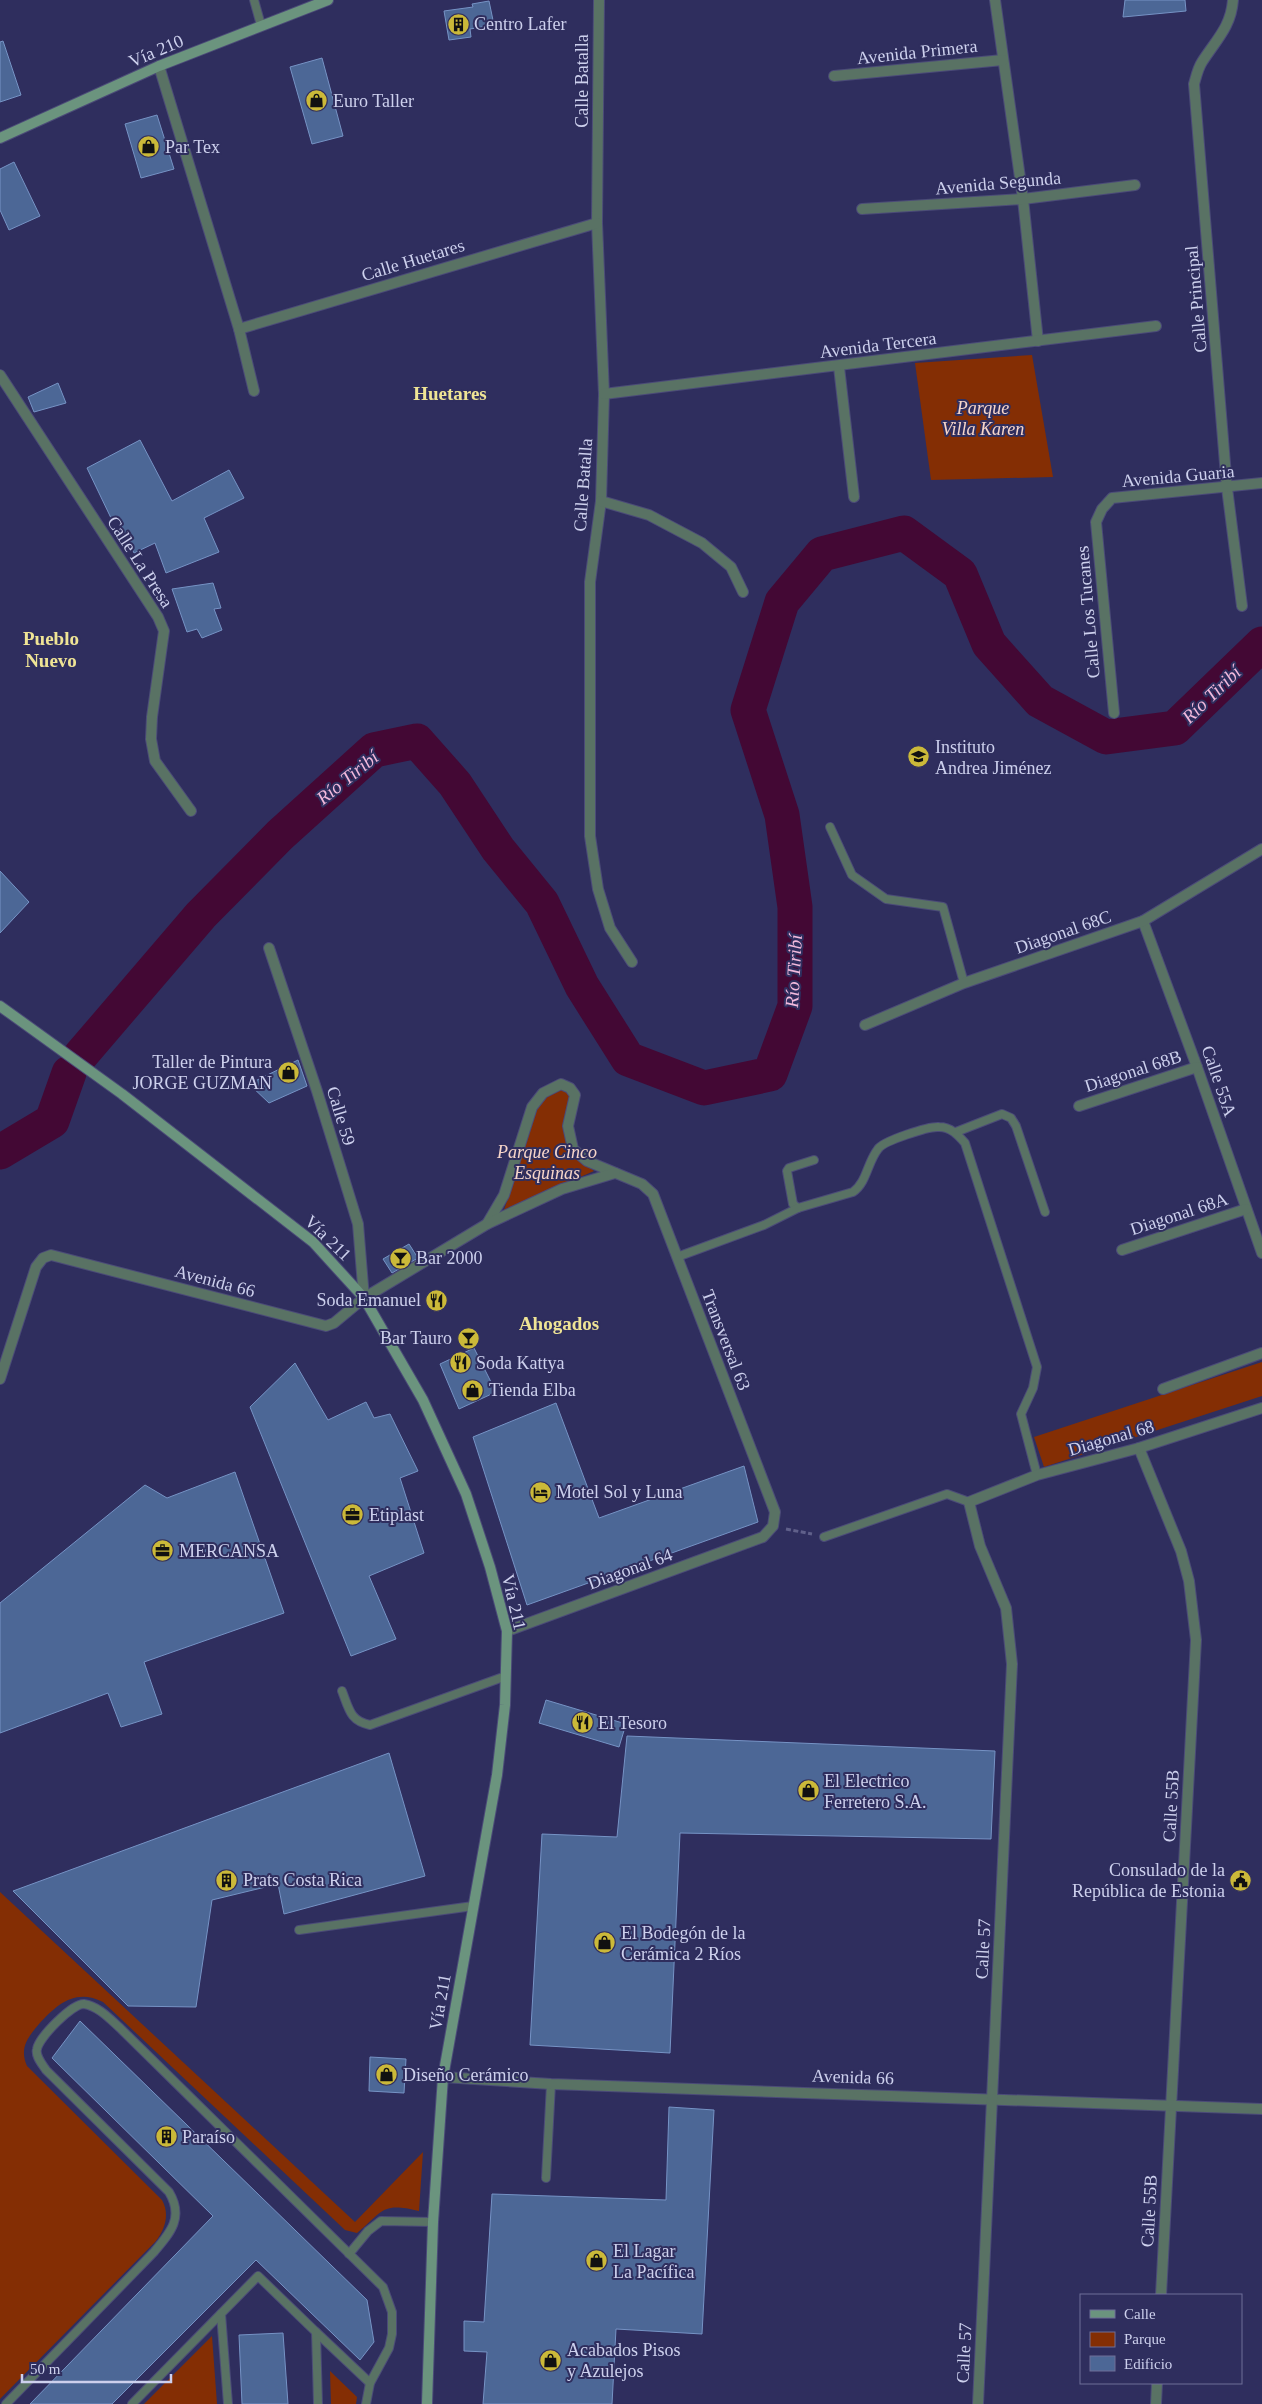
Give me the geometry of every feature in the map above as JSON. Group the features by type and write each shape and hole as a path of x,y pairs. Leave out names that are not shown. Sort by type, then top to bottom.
{"main road":[{"name":"Vía 210","path":"0,138 159,66 328,0"},
{"name":"Vía 211","path":"0,1006 122,1094 313,1242 364,1298 423,1400 466,1494 490,1566 507,1631 506,1676 497,1775 443,2077 433,2222 427,2404"}],"street":[{"name":"Calle Batalla","path":"599,0 597,222 604,394 601,501 590,582 590,836 598,888 610,928 632,962"},
{"path":"995,0 1023,199 1038,341"},
{"name":"Calle Principal","path":"1233,0 1229,22 1223,34 1201,64 1194,84 1227,488 1242,606"},
{"name":"Avenida Primera","path":"834,76 1003,60"},
{"path":"159,66 239,329 254,391"},
{"name":"Avenida Segunda","path":"862,209 1023,199 1135,185"},
{"name":"Calle Huetares","path":"239,329 597,222"},
{"name":"Avenida Tercera","path":"604,394 839,367 1156,326"},
{"path":"839,367 854,497"},
{"name":"Calle La Presa","path":"0,375 158,617 164,630 152,717 151,739 155,761 191,811"},
{"name":"Avenida Guaria","path":"1102,510 1112,498 1262,483"},
{"path":"601,501 649,515 702,543 731,567 743,592"},
{"name":"Calle Los Tucanes","path":"1102,510 1096,522 1114,713"},
{"name":"Diagonal 68C","path":"865,1025 964,983 1143,921 1262,849"},
{"name":"Calle 55A","path":"1143,921 1197,1067 1262,1254"},
{"name":"Calle 59","path":"269,948 317,1091 358,1224 364,1298"},
{"name":"Diagonal 68B","path":"1079,1106 1197,1067"},
{"name":"Transversal 63","path":"487,1224 504,1195 532,1107 543,1093 561,1084 570,1088 575,1095 568,1126 573,1149 587,1161 642,1184 653,1194 775,1512 773,1526"},
{"path":"364,1298 487,1224 562,1189 615,1173"},
{"name":"Diagonal 68A","path":"1122,1250 1246,1209"},
{"name":"Avenida 66","path":"0,1379 36,1268 43,1258 51,1255 326,1326 334,1323 364,1298"},
{"path":"1163,1389 1262,1353"},
{"name":"Diagonal 68","path":"969,1502 1037,1475 1139,1448 1262,1408"},
{"name":"Calle 55B","path":"1139,1448 1181,1551 1189,1581 1196,1640 1161,2294"},
{"name":"Calle 57","path":"969,1502 980,1546 1006,1608 1012,1664 978,2404"},
{"name":"Diagonal 64","path":"507,1631 763,1537 773,1526"},
{"name":"Avenida 66","path":"443,2077 551,2084 993,2098 1262,2109"},
{"path":"1156,2384 1156,2404"}],"lane":[{"path":"254,0 260,25"},
{"path":"830,827 852,875 886,899 943,907 964,983"},
{"path":"956,1132 1002,1114 1011,1118 1016,1126 1046,1212"},
{"path":"677,1258 764,1224 798,1208 852,1192 859,1188 878,1148 887,1141 939,1127 956,1132 965,1143 971,1160 1037,1367 1033,1388 1021,1414 1037,1475"},
{"path":"798,1208 793,1204 786,1174 789,1168 814,1160"},
{"path":"824,1537 947,1494 969,1502"},
{"path":"342,1691 352,1716 358,1722 370,1725 506,1676"},
{"path":"298,1930 473,1906"},
{"path":"6,2404 162,2243 174,2222 177,2210 169,2192 41,2063 37,2049 40,2042 75,2006 85,2004 93,2007 120,2028 383,2287 392,2312 392,2334 389,2348 370,2383 366,2404"},
{"path":"546,2178 551,2084"},
{"path":"350,2254 368,2231 381,2222 433,2222"},
{"path":"132,2404 258,2276 370,2383"},
{"path":"221,2314 228,2404"},
{"path":"316,2332 318,2404"}],"path":[{"path":"773,1526 824,1537"}],"green space":[{"name":"Parque Villa Karen","path":"1032,355 1053,477 931,480 915,363"},
{"name":"Parque Cinco Esquinas","path":"562,1088 568,1091 571,1097 570,1152 594,1171 504,1210 537,1109 547,1095"},
{"path":"1262,1362 1262,1396 1044,1467 1034,1437"},
{"path":"0,1892 355,2222 423,2152 419,2211 407,2208 390,2208 378,2214 357,2233 345,2230 103,2002 84,1997 68,2000 53,2010 28,2038 24,2048 27,2066 162,2200 166,2216 162,2232 156,2241 0,2399"},
{"path":"212,2336 217,2404 144,2404"},
{"path":"330,2371 357,2397 356,2404 331,2404"}],"building":[{"path":"1125,0 1185,0 1186,11 1123,17"},
{"path":"489,1 494,25 470,29 471,37 449,40 444,11 473,7 472,4"},
{"path":"3,41 21,95 0,102 0,42"},
{"name":"Euro Taller","path":"322,58 343,136 312,144 290,67"},
{"name":"Par Tex","path":"157,115 174,169 141,178 125,124"},
{"path":"14,162 40,216 9,230 0,210 0,169"},
{"path":"58,383 66,403 34,412 28,397"},
{"path":"140,440 172,501 229,470 244,498 204,518 219,552 166,573 155,543 134,553 117,516 111,518 87,468"},
{"path":"213,583 221,608 214,609 222,630 202,638 197,629 187,632 172,589"},
{"path":"0,871 29,902 0,933"},
{"name":"Taller de Pintura JORGE GUZMAN","path":"298,1060 307,1086 269,1103 249,1084"},
{"name":"Bar 2000","path":"409,1244 418,1258 392,1273 383,1259"},
{"path":"474,1348 496,1392 459,1409 440,1364"},
{"name":"Etiplast","path":"295,1363 328,1420 366,1402 374,1418 390,1414 418,1471 400,1478 424,1553 369,1576 396,1639 351,1656 250,1407"},
{"name":"Motel Sol y Luna","path":"556,1403 599,1518 744,1466 758,1522 527,1605 473,1437"},
{"name":"MERCANSA","path":"235,1472 284,1613 144,1662 162,1714 121,1727 108,1693 0,1733 0,1603 145,1485 167,1498"},
{"name":"El Tesoro","path":"546,1700 626,1724 619,1747 539,1723"},
{"path":"627,1736 995,1751 991,1839 680,1833 670,2053 530,2045 542,1834 617,1837"},
{"name":"Prats Costa Rica","path":"389,1753 425,1876 284,1914 278,1884 212,1900 196,2007 128,2006 13,1891"},
{"name":"Paraíso","path":"80,2021 367,2300 374,2342 360,2360 256,2260 112,2404 30,2404 213,2216 52,2058"},
{"name":"Diseño Cerámico","path":"370,2057 406,2059 404,2093 369,2091"},
{"name":"El Lagar La Pacífica","path":"669,2107 714,2110 702,2334 616,2329 612,2404 483,2404 487,2352 464,2351 464,2321 484,2322 492,2194 666,2200"},
{"path":"283,2333 288,2404 242,2404 239,2335"}],"waterway":[{"name":"Río Tiribí","path":"81,1055 201,915 280,835 374,750 417,741 455,784 498,849 542,903 582,986 628,1059 704,1088 770,1074 795,1006 795,907 782,815 748,710 782,602 822,554 904,533 960,574 989,644 1040,701 1106,737 1175,728 1262,644"},
{"name":"Río Tiribí","path":"0,1152 52,1121 69,1073"}],"place":[{"name":"Centro Lafer","path":"458,24"},
{"name":"Euro Taller","path":"317,101"},
{"name":"Par Tex","path":"149,147"},
{"name":"Instituto Andrea Jiménez","path":"919,757"},
{"name":"Taller de Pintura JORGE GUZMAN","path":"288,1072"},
{"name":"Bar 2000","path":"400,1258"},
{"name":"Soda Emanuel","path":"437,1300"},
{"name":"Bar Tauro","path":"468,1338"},
{"name":"Soda Kattya","path":"460,1363"},
{"name":"Tienda Elba","path":"473,1390"},
{"name":"Motel Sol y Luna","path":"540,1492"},
{"name":"Etiplast","path":"353,1515"},
{"name":"MERCANSA","path":"163,1551"},
{"name":"El Tesoro","path":"582,1723"},
{"name":"El Electrico Ferretero S.A.","path":"808,1791"},
{"name":"Prats Costa Rica","path":"227,1880"},
{"name":"Consulado de la República de Estonia","path":"1241,1880"},
{"name":"El Bodegón de la Cerámica 2 Ríos","path":"605,1943"},
{"name":"Diseño Cerámico","path":"387,2075"},
{"name":"Paraíso","path":"166,2137"},
{"name":"El Lagar La Pacífica","path":"597,2261"},
{"name":"Acabados Pisos y Azulejos","path":"551,2360"}],"district":[{"name":"Huetares","path":"450,393"},
{"name":"Pueblo Nuevo","path":"51,649"},
{"name":"Ahogados","path":"559,1323"}]}
